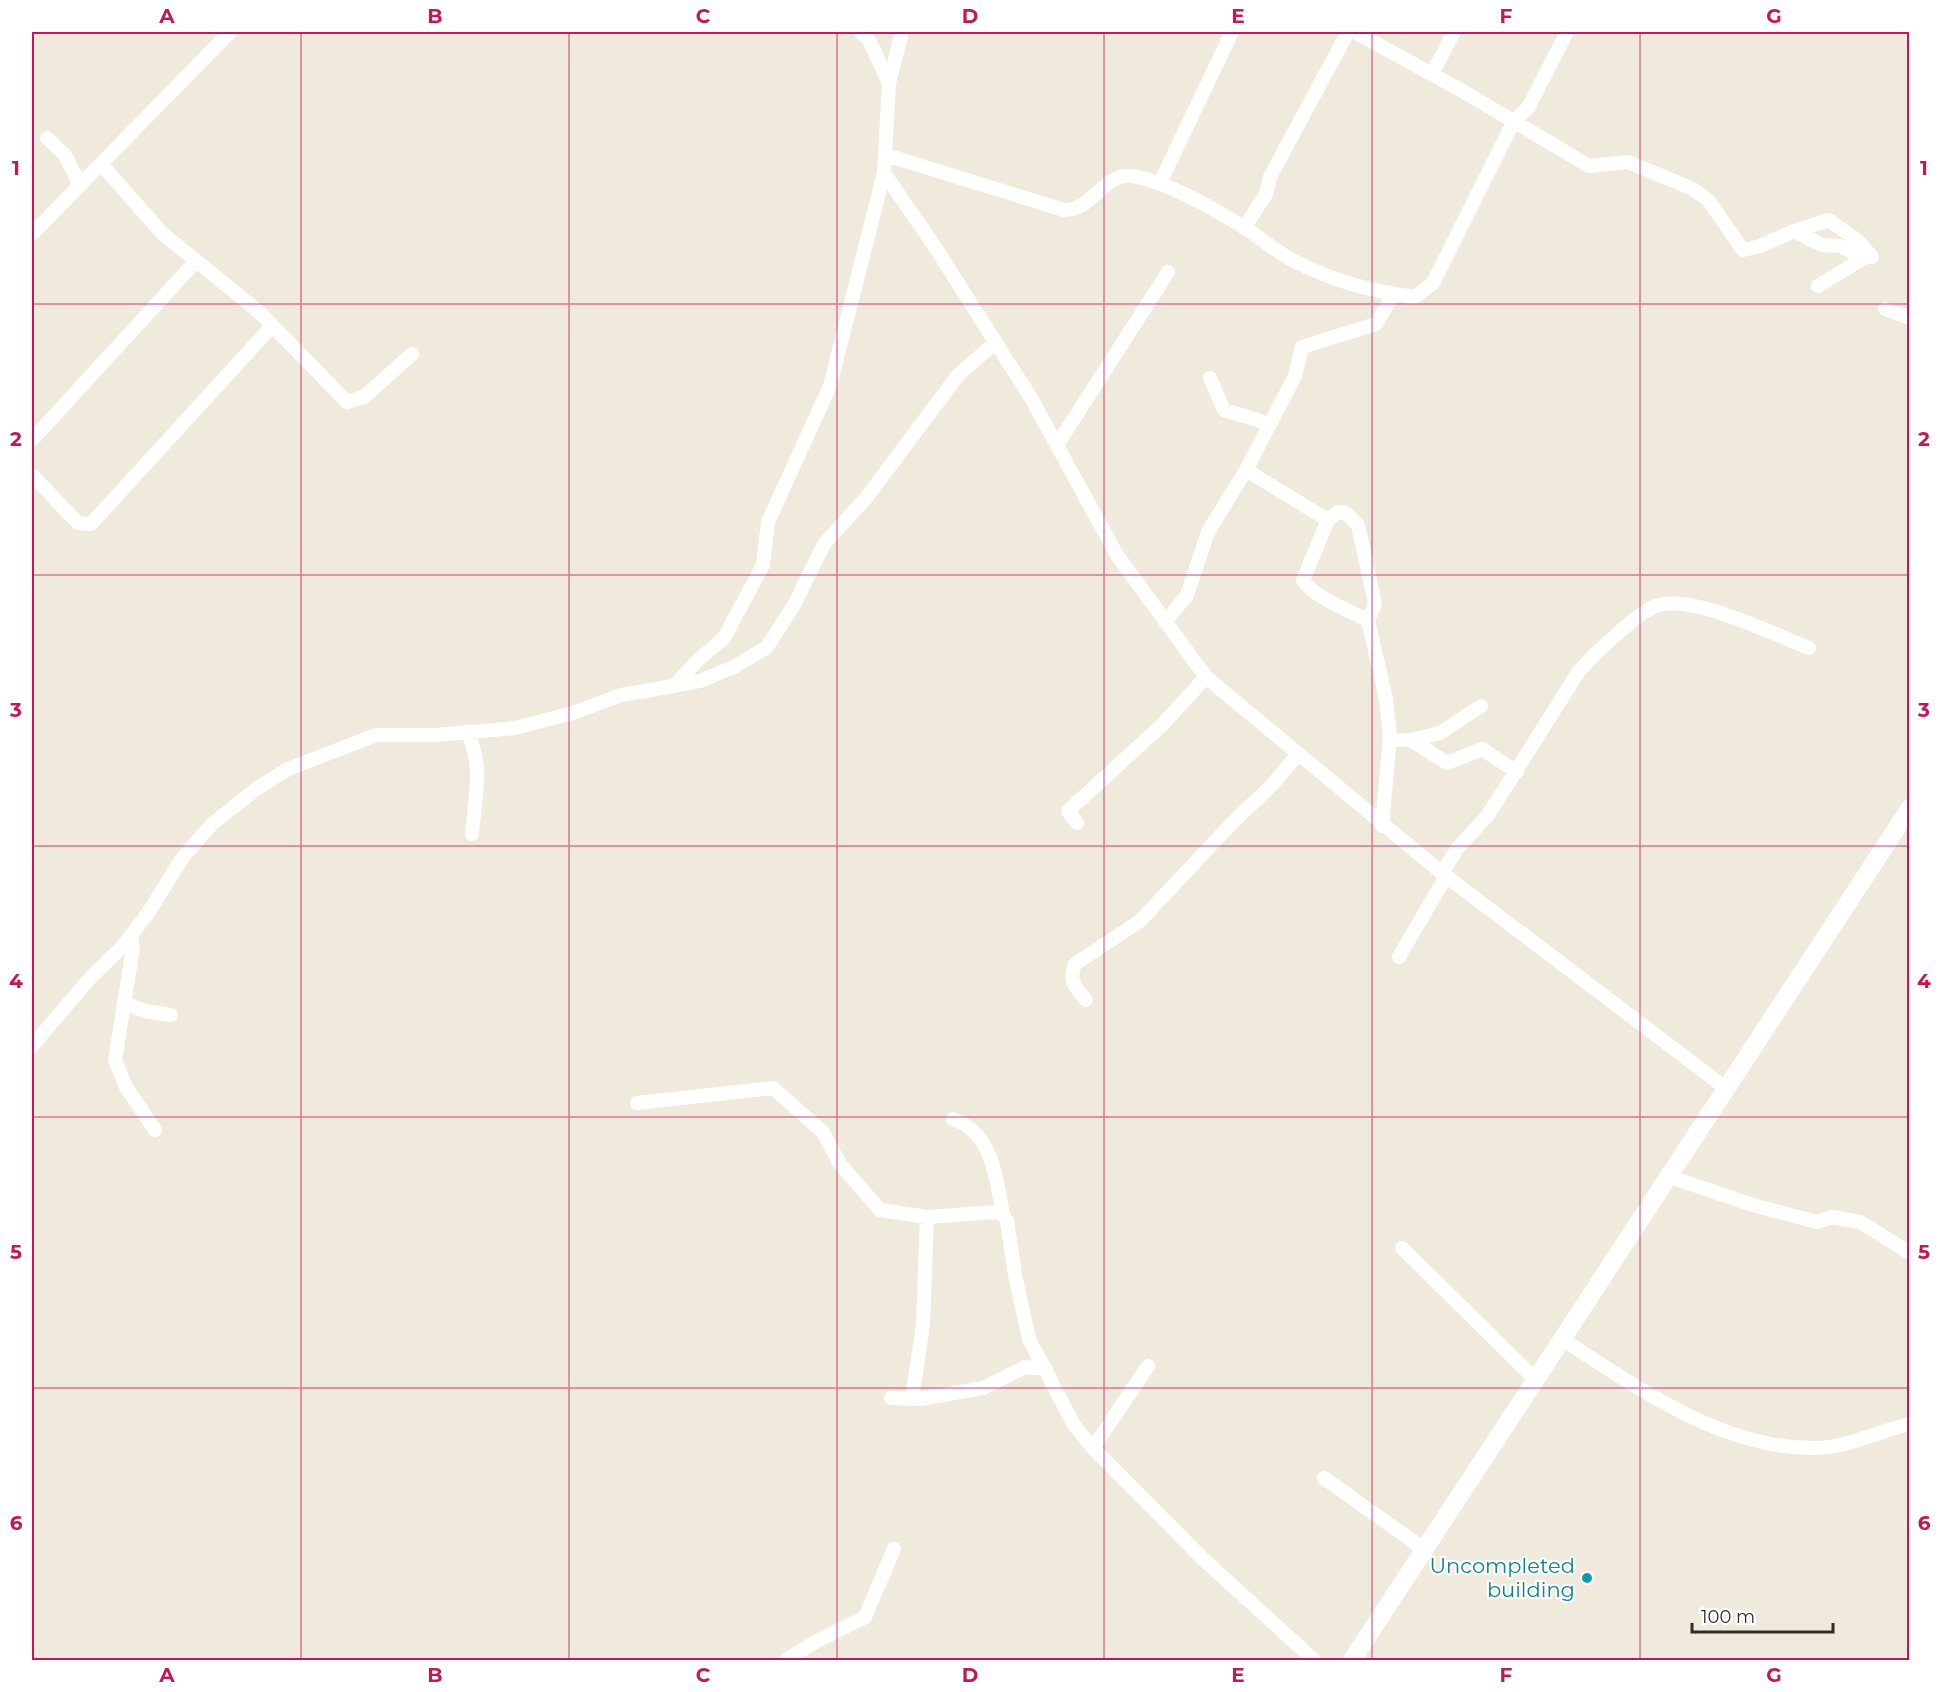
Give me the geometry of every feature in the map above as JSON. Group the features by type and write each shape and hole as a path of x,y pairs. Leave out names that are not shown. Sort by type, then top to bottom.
{"main road":[{"path":"1352,1660 1910,808"}],"street":[{"path":"32,234 79,183 101,164 230,32"},
{"path":"861,32 870,39 889,83"},
{"path":"674,686 699,658 724,638 763,565 768,522 830,386 884,173 889,83 902,32"},
{"path":"1160,183 1232,32"},
{"path":"1244,228 1266,194 1270,177 1348,32"},
{"path":"1355,32 1432,74 1589,166 1628,162 1693,189 1709,201 1743,250 1760,246 1794,231 1829,220 1857,240 1872,256"},
{"path":"1432,74 1454,32"},
{"path":"886,155 1064,210 1083,207 1120,177 1129,176 1160,183 1244,228 1297,263 1352,286 1414,297 1433,283 1514,121 1528,108 1567,32"},
{"path":"47,138 65,154 79,183"},
{"path":"101,164 162,232 272,326 347,402 364,397 412,354"},
{"path":"884,173 996,342 1057,445 1117,555 1206,677 1382,826 1445,876 1727,1089"},
{"path":"1794,231 1822,245 1840,246 1864,258 1818,286"},
{"path":"32,440 196,261"},
{"path":"1057,445 1168,272"},
{"path":"1166,621 1188,595 1208,532 1246,470 1300,365 1302,347 1314,341 1376,324 1394,294"},
{"path":"1885,309 1910,318"},
{"path":"32,475 78,523 91,524 272,326"},
{"path":"32,1046 91,977 131,936 183,857 212,824 259,787 288,769 376,735 436,735 515,728 573,713 621,695 700,681 734,667 767,647 794,605 824,544 866,498 958,375 996,342"},
{"path":"1210,378 1224,410 1258,420 1269,426"},
{"path":"1246,470 1328,520"},
{"path":"1368,620 1331,601 1306,585 1303,580 1328,520 1338,512 1346,513 1358,525 1375,604 1368,620 1386,699 1389,740 1382,826"},
{"path":"1399,957 1445,878 1457,849 1488,815 1579,671 1605,645 1654,606 1672,603 1698,605 1809,648"},
{"path":"1077,824 1068,811 1163,724 1206,677"},
{"path":"1389,740 1412,740 1440,733 1481,706"},
{"path":"467,731 476,749 479,768 472,834"},
{"path":"1412,740 1447,763 1482,749 1517,772"},
{"path":"1086,1000 1072,984 1071,974 1075,964 1140,921 1233,822 1272,785 1298,754"},
{"path":"131,936 133,948 115,1060 126,1087 155,1130"},
{"path":"125,1003 145,1011 171,1015"},
{"path":"637,1102 773,1088 823,1132 840,1164 880,1210 927,1217 997,1212 1003,1215"},
{"path":"953,1119 969,1124 984,1142 993,1166 1003,1215 1007,1221 1015,1275 1029,1339 1066,1412 1093,1448 1203,1559 1314,1660"},
{"path":"1668,1176 1753,1205 1817,1222 1832,1217 1860,1222 1910,1253"},
{"path":"912,1399 923,1325 927,1217"},
{"path":"1402,1248 1536,1380"},
{"path":"1561,1338 1659,1401 1688,1415 1716,1428 1786,1446 1819,1448 1854,1442 1910,1424"},
{"path":"1093,1448 1148,1366"},
{"path":"891,1398 912,1399 983,1388 1025,1367 1046,1369"},
{"path":"1324,1478 1425,1550"},
{"path":"786,1660 817,1641 865,1617 894,1549"}],"place":[{"name":"Uncompleted building","path":"1587,1578"}]}
